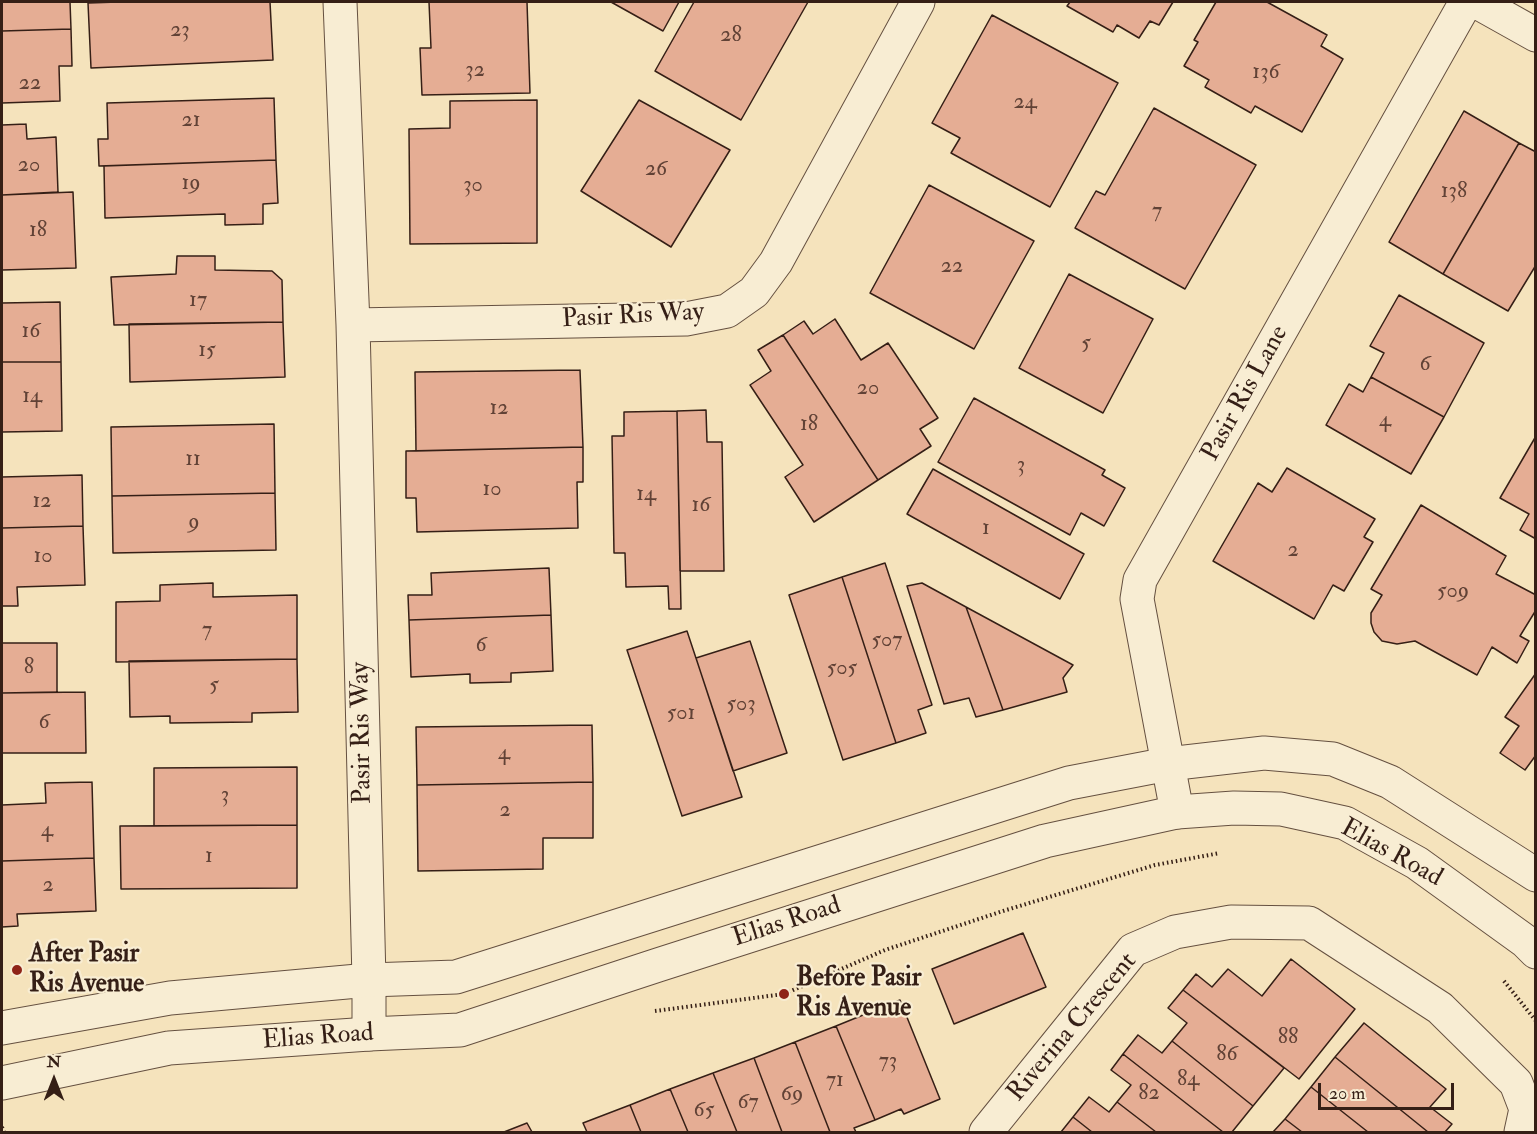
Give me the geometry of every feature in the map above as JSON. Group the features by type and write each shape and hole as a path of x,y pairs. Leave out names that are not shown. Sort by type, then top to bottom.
{"street":[{"name":"Pasir Ris Way","path":"340,2 353,325 369,1034"},
{"name":"Pasir Ris Way","path":"353,325 686,319 726,311 754,292 776,262 918,2"},
{"name":"Pasir Ris Lane","path":"1177,812 1137,599 1140,580 1466,2"},
{"path":"1477,2 1536,35"},
{"name":"Elias Road","path":"2,1028 170,998 369,981 456,977 1069,783 1168,764 1264,753 1334,759 1389,782 1536,875"},
{"name":"Elias Road","path":"2,1083 170,1048 460,1030 1045,841 1177,812 1234,808 1281,809 1345,823 1417,863 1525,941 1536,952"},
{"name":"Riverina Crescent","path":"986,1132 1133,950 1175,932 1231,922 1308,922 1440,1008 1516,1083 1523,1121"}],"path":[{"path":"655,1011 784,994 885,950 1003,911 1155,865 1228,851"},
{"path":"1499,975 1536,1021"},
{"path":"2,1127 4,1132"}],"building":[{"path":"2,2 70,2 71,29 2,31"},
{"path":"270,2 273,60 91,68 88,3"},
{"path":"429,2 527,2 530,93 422,95 420,48 431,48"},
{"path":"611,2 679,2 663,31"},
{"path":"694,2 808,2 741,120 655,71"},
{"path":"1070,2 1173,2 1159,25 1150,21 1139,38 1117,25 1113,32 1067,6"},
{"path":"1216,2 1267,2 1327,35 1321,46 1343,59 1302,132 1255,106 1251,113 1205,87 1209,80 1184,66 1198,42 1194,40"},
{"path":"992,15 1118,83 1050,207 951,153 960,138 932,123"},
{"path":"71,29 72,66 59,66 60,101 2,103 2,31"},
{"path":"274,98 276,160 99,166 98,139 108,139 107,103"},
{"path":"537,100 537,243 410,244 409,129 450,128 450,101"},
{"path":"639,100 730,150 671,247 581,191"},
{"path":"1154,108 1256,165 1185,289 1075,228 1096,191 1105,195"},
{"path":"1464,111 1519,143 1443,274 1389,242"},
{"path":"26,124 27,139 56,137 58,192 2,195 2,125"},
{"path":"1519,143 1536,152 1536,265 1508,311 1443,274"},
{"path":"276,160 278,203 263,204 263,224 225,225 225,214 105,218 104,166"},
{"path":"929,185 1034,241 974,349 870,293"},
{"path":"73,192 76,268 2,270 2,195"},
{"path":"177,256 215,256 215,270 272,271 282,280 283,322 114,325 111,277 176,274"},
{"path":"1069,274 1153,319 1103,413 1019,368"},
{"path":"1399,295 1484,343 1444,417 1371,377 1384,353 1370,346"},
{"path":"60,302 61,362 2,362 2,303"},
{"path":"835,319 861,360 888,343 938,418 920,429 931,446 878,480 783,335 804,321 813,334"},
{"path":"283,322 285,377 130,382 129,324"},
{"path":"783,335 878,480 814,522 785,477 803,465 750,385 771,371 758,350"},
{"path":"2,362 61,362 62,431 2,432"},
{"path":"580,370 583,447 416,451 415,372"},
{"path":"1371,377 1444,417 1411,474 1326,425 1349,384 1363,392"},
{"path":"974,398 1105,470 1102,475 1125,488 1104,526 1081,513 1070,535 938,462"},
{"path":"706,410 707,442 722,442 724,571 680,571 677,411"},
{"path":"677,411 681,609 669,609 668,586 626,587 625,553 614,553 612,436 624,436 624,412"},
{"path":"274,424 275,493 112,496 111,427"},
{"path":"1536,436 1536,539 1520,530 1529,514 1500,498"},
{"path":"583,447 583,482 577,482 578,528 417,532 416,498 406,498 406,451"},
{"path":"1287,468 1375,519 1364,537 1373,542 1344,591 1333,585 1314,619 1213,561 1258,483 1272,492"},
{"path":"933,469 1084,554 1060,599 907,514"},
{"path":"82,475 83,526 2,528 2,477"},
{"path":"275,493 276,550 113,553 112,496"},
{"path":"1421,505 1506,556 1496,574 1536,595 1536,610 1520,636 1529,641 1517,663 1492,647 1477,675 1415,641 1397,644 1382,641 1374,632 1371,613 1382,595 1371,589"},
{"path":"83,526 85,585 17,587 18,606 2,606 2,528"},
{"path":"885,563 932,705 918,710 926,733 896,743 842,577"},
{"path":"549,568 551,615 409,620 408,595 432,595 431,573"},
{"path":"842,577 896,743 843,760 789,595"},
{"path":"213,583 213,597 297,595 297,659 116,662 116,602 160,601 160,585"},
{"path":"922,583 966,607 1003,710 976,717 969,698 944,704 907,586"},
{"path":"966,607 1073,665 1063,678 1067,692 1003,710"},
{"path":"551,615 553,671 511,673 511,682 470,683 470,674 411,677 409,620"},
{"path":"687,631 742,797 682,816 627,650"},
{"path":"750,641 787,753 733,771 696,658"},
{"path":"2,643 57,643 57,692 2,693"},
{"path":"297,659 298,712 252,713 252,722 170,723 170,716 130,717 129,661"},
{"path":"1536,673 1536,755 1525,770 1500,753 1519,726 1505,717"},
{"path":"85,692 86,753 2,753 2,693"},
{"path":"592,725 593,782 417,785 416,727"},
{"path":"297,767 297,825 154,826 154,768"},
{"path":"92,782 94,858 2,861 2,805 46,803 45,783"},
{"path":"593,782 593,838 543,838 543,869 418,871 417,785"},
{"path":"297,825 297,888 121,889 120,826"},
{"path":"94,858 96,911 17,914 18,926 2,927 2,861"},
{"path":"1023,933 1046,987 954,1024 932,969"},
{"path":"1291,959 1355,1009 1299,1079 1183,990 1196,974 1212,987 1228,969 1262,996"},
{"path":"1183,990 1284,1068 1253,1106 1172,1041 1187,1023 1168,1008"},
{"path":"900,1000 940,1099 904,1114 901,1109 875,1120 836,1026"},
{"path":"1364,1023 1446,1089 1430,1107 1452,1124 1445,1132 1428,1132 1335,1057"},
{"path":"836,1026 875,1120 854,1128 856,1132 830,1132 795,1042"},
{"path":"1138,1035 1162,1053 1172,1041 1253,1106 1232,1132 1223,1132 1123,1054"},
{"path":"795,1042 830,1132 782,1132 754,1058"},
{"path":"1123,1054 1223,1132 1156,1132 1117,1102 1131,1085 1111,1070"},
{"path":"1335,1057 1428,1132 1368,1132 1311,1087"},
{"path":"754,1058 782,1132 737,1132 713,1073"},
{"path":"713,1073 737,1132 688,1132 670,1089"},
{"path":"1311,1087 1368,1132 1302,1132 1285,1119"},
{"path":"670,1089 688,1132 641,1132 630,1105"},
{"path":"1089,1097 1109,1112 1117,1102 1156,1132 1092,1132 1073,1117"},
{"path":"630,1105 641,1132 587,1132 583,1123"},
{"path":"1073,1117 1092,1132 1061,1132"},
{"path":"1285,1119 1302,1132 1273,1132"},
{"path":"527,1123 532,1132 504,1132"}],"place":[{"name":"After Pasir Ris Avenue","path":"17,970"},
{"name":"Before Pasir Ris Avenue","path":"784,994"}]}
